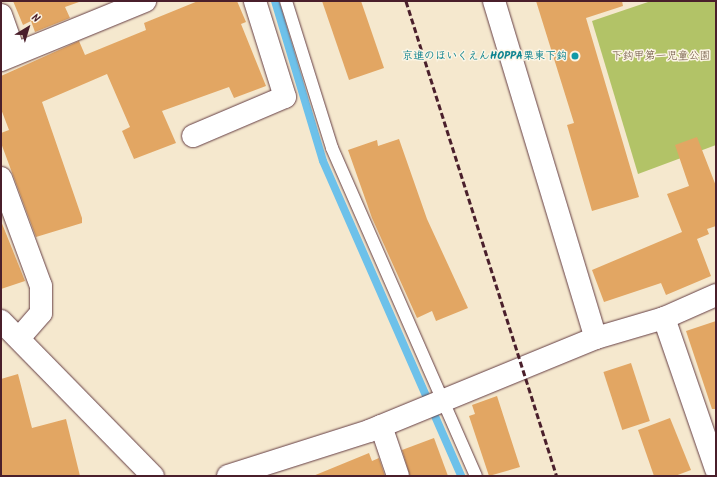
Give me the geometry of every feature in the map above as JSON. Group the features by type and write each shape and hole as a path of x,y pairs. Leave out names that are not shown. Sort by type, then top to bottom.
{"street":[{"path":"1,15 8,57 145,1"},
{"path":"193,136 285,97 255,1"},
{"path":"494,1 596,338"},
{"path":"1,178 41,286 41,313 19,338"},
{"path":"228,476 259,472 381,426 596,338 664,318 716,295"},
{"path":"664,318 716,468"},
{"path":"1,320 153,476"},
{"path":"381,426 398,476"}],"lane":[{"path":"286,1 332,148 435,403 476,476"}],"green space":[{"name":"下鈎甲第一児童公園","path":"651,1 716,1 716,145 638,174 592,21"}],"building":[{"path":"13,1 79,2 65,7 70,18 35,32 31,21 23,25"},
{"path":"198,1 237,1 246,22 241,24 266,86 234,98 229,87 162,111 176,143 134,159 122,131 130,127 107,74 42,102 82,218 82,223 36,237 1,143 1,133 9,130 1,109 1,76 79,41 85,55 146,30 144,23"},
{"path":"322,1 361,1 384,68 349,80"},
{"path":"536,1 622,1 623,6 586,18 639,197 592,211 567,125 574,123"},
{"path":"697,137 716,186 716,226 707,229 709,234 697,239 711,276 666,295 661,283 604,302 592,270 682,232 667,194 689,186 675,145"},
{"path":"399,139 427,219 468,308 436,321 432,311 417,318 372,218 348,150 377,140 378,146"},
{"path":"1,221 25,281 1,289"},
{"path":"716,321 716,409 712,409 686,331"},
{"path":"631,363 650,421 622,430 603,372"},
{"path":"18,374 32,428 66,419 80,476 1,476 1,379"},
{"path":"497,396 520,467 489,476 469,416 475,414 472,405"},
{"path":"670,418 691,470 675,476 654,476 638,430"},
{"path":"434,438 448,476 410,476 402,450"},
{"path":"369,453 372,461 379,458 385,476 313,476"}],"waterway":[{"path":"275,1 323,161 461,476"}],"railway":[{"path":"406,1 557,476"}],"place":[{"name":"京進のほいくえんHOPPA栗東下鈎","path":"575,56"}]}
